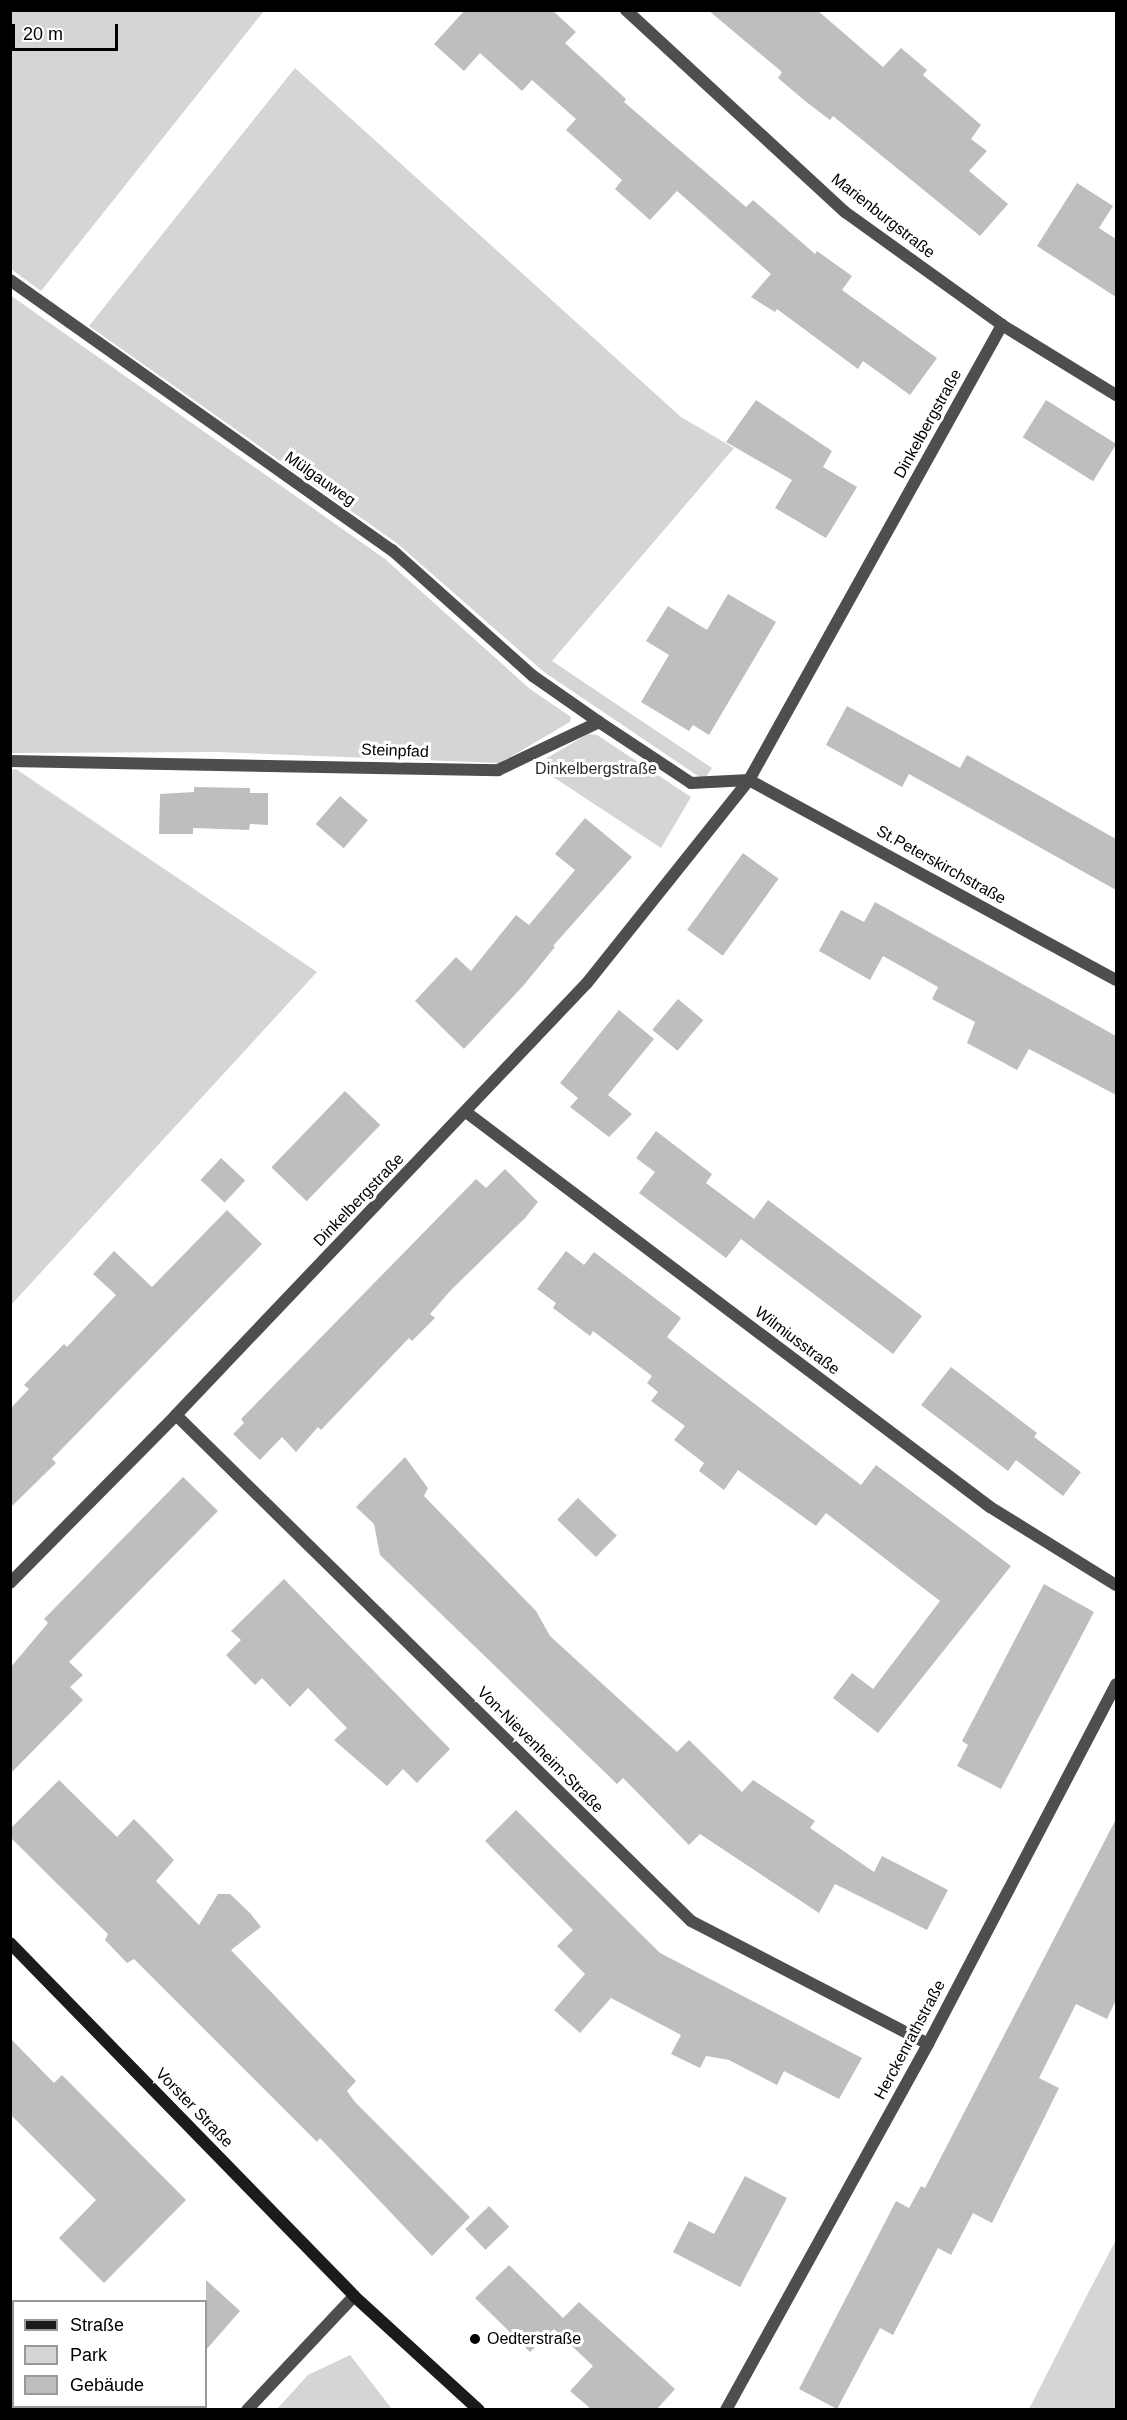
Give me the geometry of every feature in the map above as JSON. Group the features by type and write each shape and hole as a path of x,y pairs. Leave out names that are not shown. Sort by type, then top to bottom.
{"main road":[{"name":"Vorster Straße","path":"10,1942 354,2296 479,2409"}],"street":[{"name":"Marienburgstraße","path":"626,10 845,212 1002,325 1116,395"},
{"name":"Mülgauweg","path":"10,280 392,550 533,676 598,722"},
{"name":"Dinkelbergstraße","path":"10,1583 176,1415 587,983 749,780 1002,325"},
{"name":"Steinpfad","path":"10,761 498,770 598,722"},
{"path":"598,722 691,783 749,780"},
{"name":"St.Peterskirchstraße","path":"749,780 1116,980"},
{"name":"Wilmiusstraße","path":"466,1112 990,1507 1116,1585"},
{"name":"Von-Nievenheim-Straße","path":"176,1415 691,1921 928,2044"},
{"name":"Herckenrathstraße","path":"726,2409 928,2044 1116,1683"},
{"path":"247,2409 354,2296"}],"green space":[{"path":"11,10 264,11 41,291 11,269"},
{"path":"295,68 681,417 734,448 552,661 712,768 704,780 544,672 398,544 89,326"},
{"path":"10,295 385,559 530,689 571,717 570,722 500,763 217,752 11,753"},
{"name":"Dinkelbergstraße","path":"588,734 597,735 691,797 661,848 535,765"},
{"path":"16,769 317,972 11,1305 10,770"},
{"path":"1116,2240 1116,2409 1029,2409 1085,2299"},
{"path":"350,2355 392,2409 277,2409 308,2375"}],"building":[{"path":"465,10 552,10 576,32 565,43 626,99 624,102 746,207 753,200 815,254 817,251 852,276 842,290 937,358 910,395 863,361 858,369 777,309 775,312 751,297 771,274 677,191 650,220 615,189 622,180 566,130 576,119 532,80 522,91 480,53 464,71 434,44"},
{"path":"708,10 817,10 883,67 901,48 927,70 923,75 981,125 971,139 987,151 969,171 1008,204 980,236 833,116 830,120 805,101 778,78 782,72"},
{"path":"1077,183 1113,206 1099,228 1116,239 1116,297 1037,246"},
{"path":"756,400 832,451 823,467 857,487 826,538 775,508 792,480 726,442"},
{"path":"1046,400 1116,444 1093,481 1023,437"},
{"path":"728,594 776,622 709,735 693,725 689,731 641,702 669,655 646,641 668,606 707,630"},
{"path":"847,706 960,768 967,755 1116,839 1116,890 909,774 902,787 826,745"},
{"path":"194,787 250,788 250,793 268,793 268,825 250,824 249,830 193,828 193,834 159,834 160,794 194,792"},
{"path":"340,796 368,820 344,848 316,824"},
{"path":"585,818 632,857 553,946 555,947 523,986 464,1049 415,1001 456,957 471,971 516,915 529,925 575,870 555,854"},
{"path":"743,853 779,879 723,956 687,930"},
{"path":"875,902 1116,1036 1116,1095 1029,1049 1017,1070 967,1043 975,1022 932,999 938,987 883,956 870,980 819,951 841,910 864,922"},
{"path":"678,999 703,1020 678,1051 652,1030"},
{"path":"619,1010 654,1039 608,1095 632,1114 609,1137 570,1107 578,1098 560,1083"},
{"path":"345,1091 380,1125 307,1201 271,1167"},
{"path":"656,1131 712,1174 706,1183 754,1219 768,1200 922,1316 893,1354 741,1239 726,1258 639,1193 655,1172 636,1158"},
{"path":"221,1158 245,1181 225,1202 201,1180"},
{"path":"505,1169 538,1202 525,1218 451,1290 430,1314 435,1318 412,1341 409,1338 321,1430 318,1427 296,1452 282,1437 260,1460 233,1434 244,1423 241,1419 476,1179 486,1188"},
{"path":"227,1210 262,1244 52,1459 56,1463 10,1508 10,1409 29,1389 24,1385 64,1344 67,1347 116,1295 93,1274 114,1251 152,1287"},
{"path":"566,1251 584,1265 594,1252 681,1318 667,1337 861,1485 876,1465 1011,1566 878,1733 833,1698 852,1673 873,1689 940,1601 826,1513 816,1526 738,1470 724,1490 699,1471 704,1463 674,1440 685,1426 651,1401 658,1392 647,1383 652,1376 593,1331 590,1336 553,1308 556,1303 537,1289"},
{"path":"951,1367 1037,1433 1034,1437 1081,1472 1063,1496 1016,1460 1008,1471 921,1405"},
{"path":"405,1457 428,1488 424,1496 536,1611 550,1636 677,1752 689,1740 742,1792 753,1780 815,1821 810,1828 874,1872 882,1856 948,1890 927,1930 835,1884 819,1913 700,1834 689,1845 623,1778 617,1784 380,1555 374,1524 356,1507"},
{"path":"183,1477 218,1511 69,1662 83,1675 70,1687 83,1700 10,1774 10,1668 48,1623 44,1619"},
{"path":"578,1498 617,1536 596,1557 557,1520"},
{"path":"284,1579 450,1749 417,1783 403,1769 387,1786 334,1740 347,1728 308,1688 290,1707 262,1678 255,1685 226,1655 241,1640 231,1631"},
{"path":"1044,1584 1094,1612 1001,1789 957,1766 968,1745 962,1741"},
{"path":"59,1780 117,1837 134,1819 148,1833 174,1860 156,1881 199,1925 218,1894 230,1894 261,1927 231,1950 356,2081 347,2091 355,2102 470,2217 432,2256 320,2138 317,2142 134,1959 127,1963 105,1940 108,1934 10,1837 10,1829"},
{"path":"516,1810 660,1953 862,2058 839,2099 784,2071 777,2085 729,2060 706,2056 700,2068 671,2054 681,2035 611,1998 580,2033 554,2010 585,1974 557,1946 573,1930 485,1841"},
{"path":"1116,1819 1116,2000 1107,2019 1076,2004 1039,2078 1059,2088 992,2223 973,2213 951,2255 938,2248 893,2335 880,2328 837,2409 799,2389 896,2201 909,2208 921,2186 925,2188"},
{"path":"10,2038 54,2083 62,2075 186,2200 104,2283 59,2238 96,2200 10,2114"},
{"path":"745,2176 787,2198 740,2287 673,2252 689,2221 714,2234"},
{"path":"489,2206 509,2227 485,2250 465,2229"},
{"path":"509,2265 563,2318 579,2302 675,2389 657,2409 591,2409 570,2391 593,2366 554,2329 530,2352 475,2298"},
{"path":"206,2280 240,2311 207,2349 207,2300"}],"place":[{"name":"Oedterstraße","path":"475,2339"}]}
